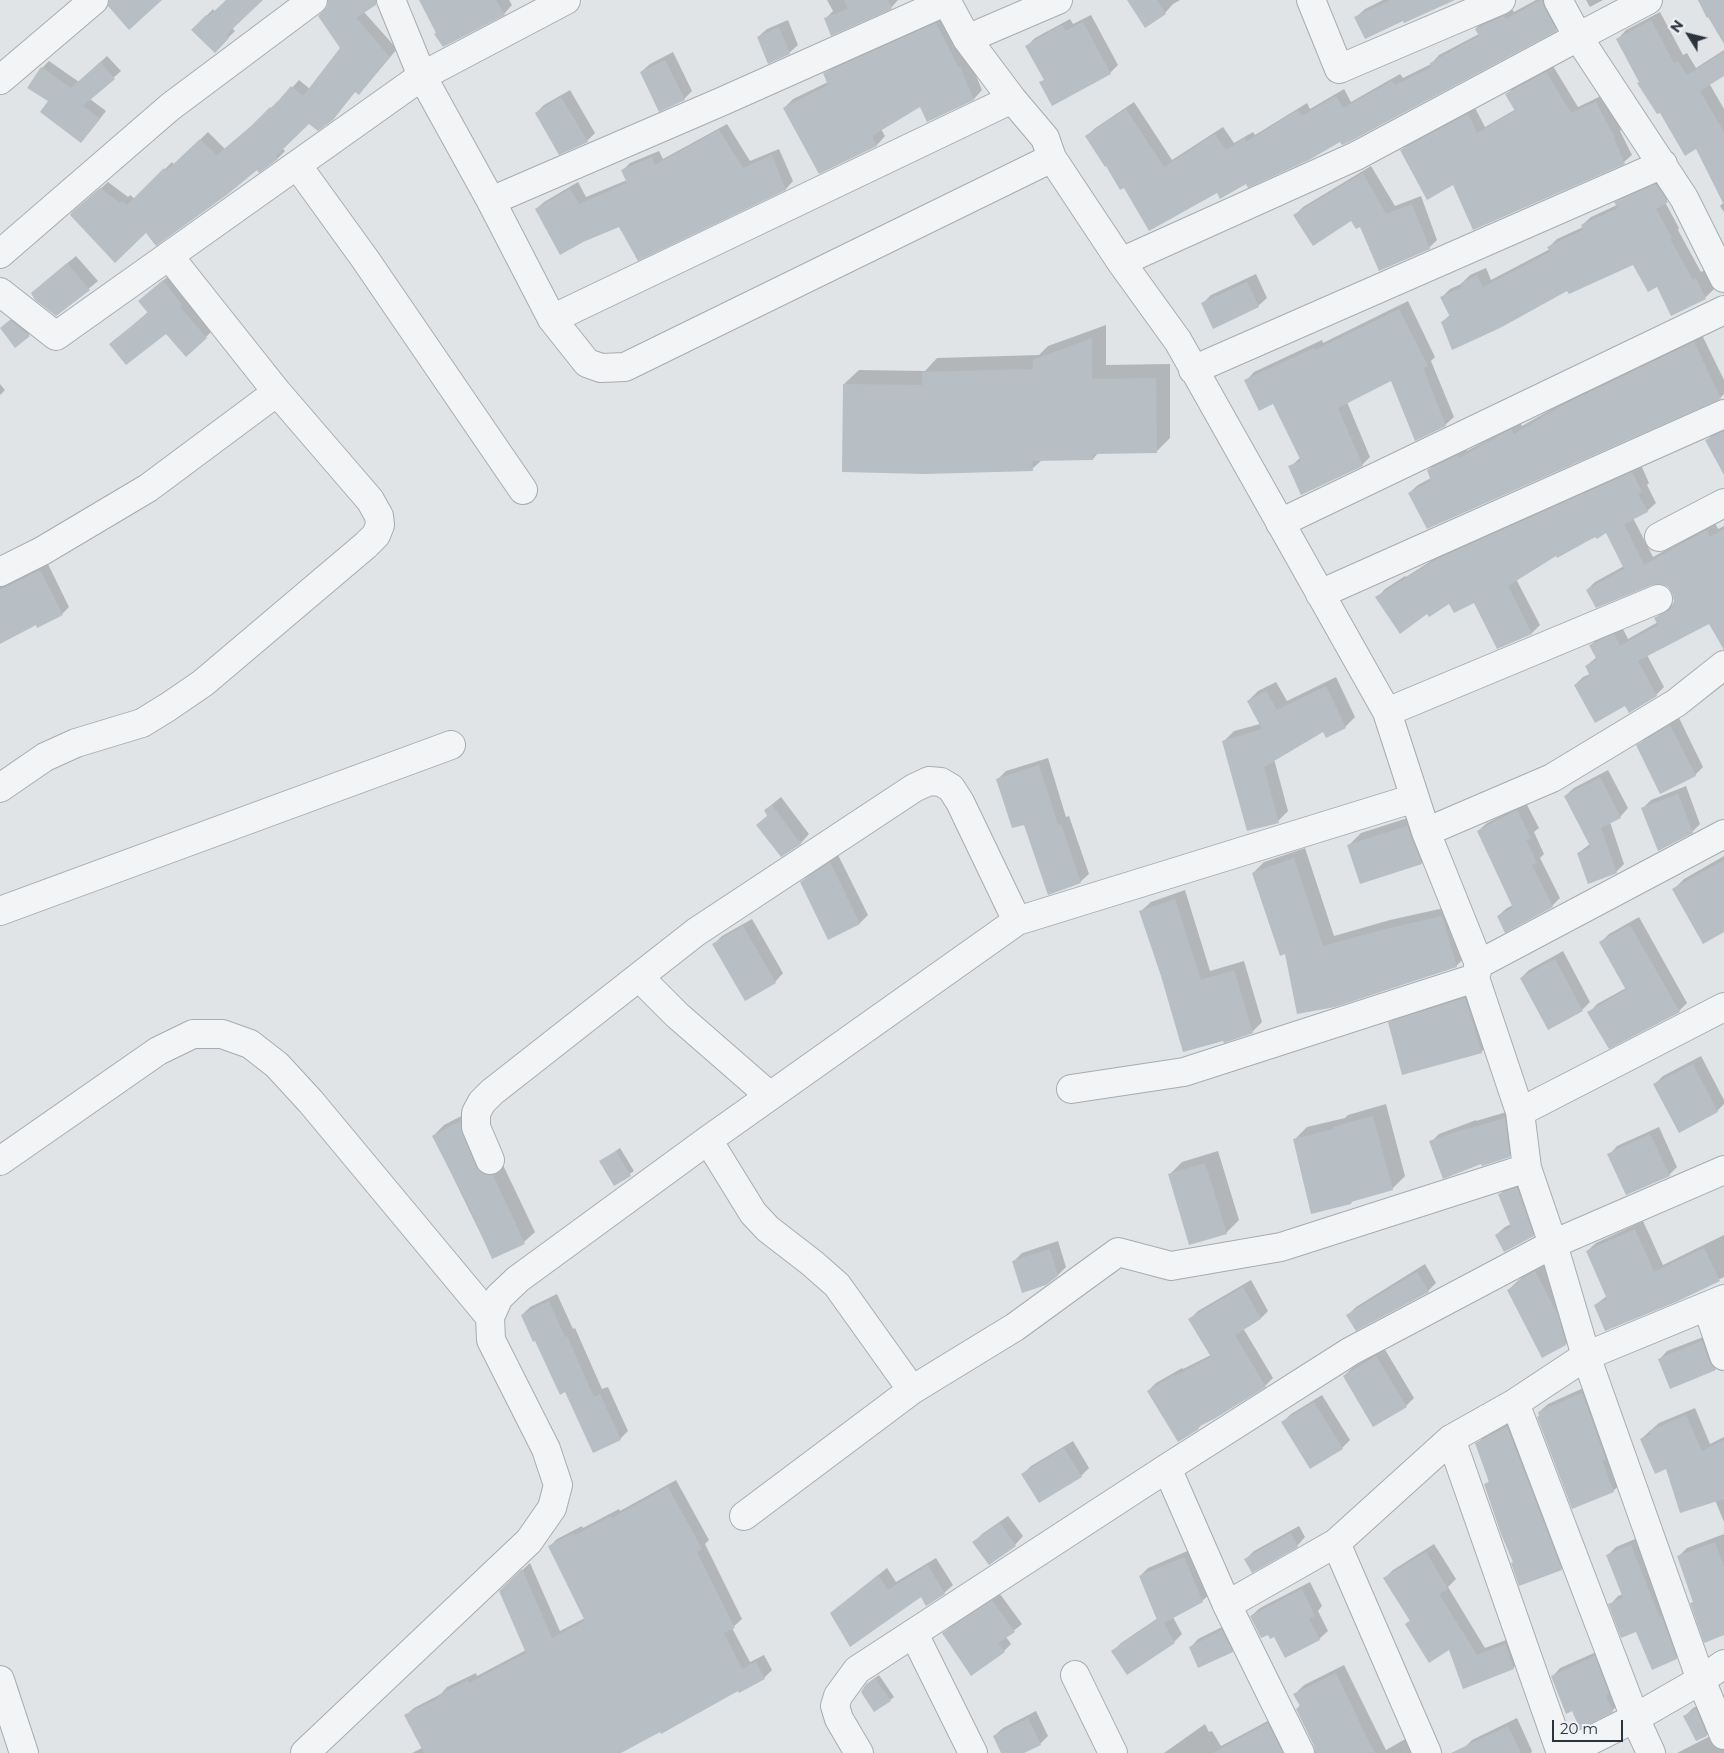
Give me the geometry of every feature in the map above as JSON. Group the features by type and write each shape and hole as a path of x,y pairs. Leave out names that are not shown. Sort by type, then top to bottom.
{"street":[{"path":"0,80 94,0"},
{"path":"0,254 170,107 313,0"},
{"path":"391,0 422,76 491,201 552,319 587,363 601,368 625,367 1052,158"},
{"path":"3,298 56,336 422,76 566,0"},
{"path":"491,201 723,101 947,0 968,39 1012,100 1045,138 1052,158 1121,262 1178,341 1387,712 1426,832 1477,971 1520,1112 1528,1168 1586,1356 1701,1680 1724,1735"},
{"path":"968,39 1058,0"},
{"path":"1311,0 1339,69 1501,0"},
{"path":"1558,0 1578,37 1684,198 1724,278"},
{"path":"1121,262 1356,156 1648,0"},
{"path":"552,319 1012,100"},
{"path":"297,164 365,259 523,490"},
{"path":"1194,370 1663,164"},
{"path":"0,788 45,758 76,743 142,723 203,683 366,545 376,534 380,525 380,516 370,500 277,392 169,256"},
{"path":"1280,523 1724,310"},
{"path":"0,572 42,551 148,488 277,392"},
{"path":"1320,594 1724,414"},
{"path":"1659,537 1724,503"},
{"path":"1387,712 1658,599"},
{"path":"1426,832 1552,778 1676,704 1724,665"},
{"path":"0,911 451,745"},
{"path":"490,1160 476,1127 476,1113 482,1102 492,1092 696,932 914,788 928,781 940,782 951,788 960,802 1017,921"},
{"path":"305,1753 529,1541 552,1508 558,1485 546,1449 491,1340 490,1317 499,1297 518,1279 708,1140 1017,921 1415,798"},
{"path":"1071,1089 1184,1072 1477,971 1724,834"},
{"path":"640,977 682,1019 770,1096"},
{"path":"1520,1112 1724,1007"},
{"path":"0,1161 158,1051 192,1034 222,1034 250,1044 277,1066 311,1102 490,1317"},
{"path":"708,1140 753,1213 768,1229 837,1285 912,1390"},
{"path":"744,1516 912,1390 1015,1327 1118,1252 1171,1266 1281,1247 1528,1168"},
{"path":"859,1753 839,1720 835,1706 838,1696 857,1670 1167,1468 1351,1351 1553,1244 1724,1170"},
{"path":"1227,1605 1336,1543 1451,1439 1515,1403 1586,1356 1716,1302 1724,1356"},
{"path":"1515,1403 1635,1718 1651,1753"},
{"path":"1451,1439 1561,1753"},
{"path":"1167,1468 1227,1605 1300,1753"},
{"path":"1336,1543 1427,1753"},
{"path":"914,1634 973,1753"},
{"path":"1566,1753 1635,1718 1701,1680 1724,1664"},
{"path":"1075,1675 1113,1753"},
{"path":"0,1680 24,1753"}],"building":[{"path":"109,0 162,0 129,30 108,6"},
{"path":"226,0 263,0 226,35 229,38 215,53 191,30 206,15 208,17"},
{"path":"328,0 376,0 376,5 356,18 390,57 359,95 355,92 333,120 318,131 309,124 276,156 278,159 259,173 257,170 228,194 156,246 146,233 115,263 70,215 72,212 100,188 120,203 122,201 127,205 164,168 166,171 200,139 217,155 270,107 272,108 291,86 303,96 340,48 318,16 327,7"},
{"path":"419,0 496,0 505,15 443,47 434,34 436,33"},
{"path":"844,0 888,0 892,9 831,36 824,18 848,9"},
{"path":"1127,0 1157,0 1166,14 1145,28"},
{"path":"1391,0 1455,0 1365,39 1354,17"},
{"path":"1541,0 1557,31 1349,142 1342,145 1340,142 1309,160 1248,188 1246,184 1220,199 1217,193 1149,231 1124,188 1120,190 1085,136 1126,109 1164,167 1215,134 1226,150 1244,138 1246,142 1298,110 1302,116 1336,96 1343,108 1392,81 1395,85 1431,67 1430,63 1479,36 1475,29 1504,16 1506,19"},
{"path":"1698,0 1724,0 1724,44"},
{"path":"1651,20 1674,63 1678,61 1687,75 1724,52 1724,76 1700,91 1724,132 1724,205 1696,149 1685,156 1660,113 1657,114 1637,83 1639,82 1616,39"},
{"path":"1083,22 1111,74 1052,106 1039,82 1044,80 1025,46 1062,25 1066,31"},
{"path":"936,23 958,67 960,66 974,100 927,122 920,107 872,136 877,146 819,174 783,108 828,85 823,73"},
{"path":"779,27 790,54 768,64 757,37"},
{"path":"665,60 685,100 659,112 640,72"},
{"path":"100,62 115,79 83,106 100,119 81,143 40,112 48,101 27,88 41,67 71,88"},
{"path":"1546,72 1571,113 1596,102 1615,138 1625,164 1473,230 1453,185 1427,200 1400,150 1468,114 1477,133 1515,111 1505,94"},
{"path":"561,97 588,142 559,155 535,113"},
{"path":"719,130 743,168 772,155 786,190 638,261 619,227 583,242 560,255 535,209 570,189 579,204 627,183 621,170 652,157 655,165"},
{"path":"1363,173 1386,214 1412,204 1430,249 1379,271 1360,227 1356,229 1351,221 1313,246 1293,215"},
{"path":"1656,184 1668,202 1656,209 1672,238 1670,239 1693,280 1696,278 1706,299 1671,316 1657,287 1648,292 1633,265 1569,294 1567,291 1500,328 1452,350 1441,322 1450,317 1440,297 1462,287 1461,283 1477,275 1483,287 1550,252 1547,247 1583,230 1581,225 1618,208 1614,202"},
{"path":"67,263 90,290 56,316 35,300 31,293"},
{"path":"163,280 182,305 180,307 207,338 186,357 166,334 126,365 109,344 148,313 138,301"},
{"path":"1247,282 1259,307 1213,329 1201,303"},
{"path":"1399,309 1428,366 1423,368 1446,426 1415,441 1391,381 1338,408 1363,466 1301,495 1288,466 1301,461 1273,404 1259,411 1244,380 1314,348 1315,350"},
{"path":"10,320 30,336 15,348 0,328"},
{"path":"1092,338 1092,379 1156,378 1157,453 1093,454 1093,460 1032,461 1033,471 924,474 842,472 843,384 922,385 922,372 1033,369 1033,360"},
{"path":"1694,342 1721,399 1427,529 1408,493 1431,481 1427,470 1458,455 1459,458 1511,429 1514,434 1563,405"},
{"path":"1724,431 1724,475 1705,440"},
{"path":"1632,472 1642,492 1638,494 1648,512 1624,524 1644,565 1707,530 1710,537 1724,529 1724,650 1709,624 1638,661 1657,696 1629,713 1625,706 1595,723 1574,685 1590,676 1585,666 1597,660 1589,645 1614,634 1620,646 1658,625 1654,618 1670,609 1674,601 1668,587 1660,584 1652,585 1596,608 1586,590 1624,569 1606,533 1557,558 1556,556 1508,586 1532,634 1497,649 1474,603 1454,613 1449,604 1429,617 1427,614 1400,634 1375,597 1439,558"},
{"path":"40,570 63,615 37,628 36,625 0,644 0,590"},
{"path":"1326,686 1346,728 1326,738 1323,732 1264,767 1279,823 1247,831 1222,741 1262,729 1247,701 1266,691 1277,710"},
{"path":"1670,725 1696,776 1660,794 1636,745"},
{"path":"1039,765 1058,825 1061,824 1081,883 1048,895 1024,825 1012,828 996,779"},
{"path":"1600,777 1621,818 1601,828 1617,873 1588,884 1577,853 1591,848 1564,796"},
{"path":"1678,794 1693,833 1658,851 1641,808"},
{"path":"772,805 801,844 781,857 756,825 767,816 764,810"},
{"path":"1517,810 1531,838 1526,840 1537,863 1532,865 1553,907 1505,933 1497,916 1513,908 1477,831"},
{"path":"1407,826 1422,864 1360,884 1347,845"},
{"path":"1294,858 1323,946 1442,916 1457,967 1335,1007 1297,1014 1285,954 1280,956 1252,873"},
{"path":"1724,860 1724,932 1703,944 1672,889"},
{"path":"830,862 860,924 828,940 800,882"},
{"path":"1175,899 1201,980 1234,970 1253,1033 1224,1043 1223,1041 1183,1052 1161,976 1139,911"},
{"path":"1630,925 1680,1012 1609,1049 1587,1012 1626,990 1599,942"},
{"path":"743,926 776,983 745,1001 712,944"},
{"path":"1555,959 1583,1011 1548,1030 1520,978"},
{"path":"1465,998 1482,1053 1402,1075 1388,1022"},
{"path":"1693,1064 1718,1112 1679,1133 1653,1084"},
{"path":"1373,1116 1393,1190 1351,1202 1351,1204 1311,1214 1293,1139 1334,1129 1333,1127"},
{"path":"1505,1118 1510,1157 1482,1166 1481,1164 1443,1179 1429,1141"},
{"path":"460,1121 462,1133 476,1166 481,1173 493,1175 525,1244 492,1259 470,1209 432,1136"},
{"path":"1650,1134 1670,1176 1626,1195 1607,1154"},
{"path":"616,1151 631,1176 614,1186 599,1161"},
{"path":"1205,1163 1227,1234 1189,1245 1168,1174"},
{"path":"1517,1188 1534,1236 1504,1252 1495,1235 1511,1227 1498,1194"},
{"path":"1635,1229 1654,1272 1704,1248 1720,1281 1676,1302 1605,1331 1594,1305 1607,1299 1586,1251"},
{"path":"1050,1249 1058,1276 1046,1285 1022,1293 1012,1261"},
{"path":"1535,1271 1558,1315 1566,1345 1542,1358 1507,1290 1519,1283 1517,1281"},
{"path":"1417,1272 1429,1292 1356,1331 1346,1315"},
{"path":"1243,1287 1261,1319 1235,1335 1266,1387 1198,1427 1199,1429 1178,1442 1147,1391 1211,1357 1188,1319"},
{"path":"549,1301 594,1397 600,1394 621,1440 593,1453 565,1392 560,1395 521,1315"},
{"path":"1702,1341 1709,1361 1716,1370 1670,1389 1658,1359"},
{"path":"1376,1356 1407,1407 1373,1427 1343,1376"},
{"path":"1582,1393 1606,1460 1602,1461 1614,1492 1572,1509 1537,1417 1539,1416 1538,1412"},
{"path":"1314,1402 1343,1449 1310,1469 1281,1422"},
{"path":"1686,1415 1702,1451 1724,1440 1724,1499 1680,1513 1666,1469 1655,1474 1640,1439 1651,1434 1649,1431"},
{"path":"1507,1427 1562,1570 1519,1586 1511,1563 1513,1562 1484,1484 1489,1482 1475,1443"},
{"path":"1064,1448 1082,1477 1039,1503 1021,1474"},
{"path":"668,1487 702,1549 697,1552 735,1628 724,1633 742,1669 756,1662 765,1679 739,1693 738,1691 661,1734 660,1732 621,1753 424,1753 404,1715 439,1698 438,1695 468,1680 469,1683 526,1653 499,1591 522,1569 552,1638 585,1621 548,1546 574,1533 575,1535 611,1516 612,1518"},
{"path":"1000,1523 1016,1546 989,1565 972,1542"},
{"path":"1291,1533 1298,1547 1252,1573 1244,1559"},
{"path":"1715,1542 1724,1568 1724,1635 1704,1643 1690,1603 1693,1602 1677,1556"},
{"path":"1631,1545 1659,1616 1661,1615 1677,1659 1652,1670 1636,1632 1621,1638 1608,1604 1623,1598 1606,1555"},
{"path":"1426,1552 1448,1589 1439,1594 1477,1655 1505,1644 1514,1669 1463,1689 1449,1650 1429,1663 1405,1624 1410,1621 1383,1578"},
{"path":"1184,1557 1203,1602 1164,1623 1175,1643 1127,1675 1111,1651 1157,1620 1139,1576"},
{"path":"928,1565 945,1594 926,1606 921,1597 850,1647 830,1613 878,1575 888,1590"},
{"path":"1302,1589 1315,1616 1309,1619 1320,1640 1285,1658 1274,1637 1270,1639 1268,1635 1261,1638 1250,1616"},
{"path":"992,1600 1015,1632 998,1643 1005,1652 971,1676 942,1633"},
{"path":"1222,1630 1233,1652 1198,1668 1189,1647"},
{"path":"1595,1656 1609,1694 1606,1696 1613,1712 1580,1729 1572,1711 1566,1714 1551,1676"},
{"path":"1336,1673 1375,1753 1315,1753 1314,1746 1296,1709 1300,1706 1293,1694"},
{"path":"875,1678 891,1701 874,1712 861,1692 866,1684"},
{"path":"1696,1709 1707,1736 1696,1741 1683,1716"},
{"path":"1028,1718 1041,1745 1024,1753 1001,1753 993,1736"},
{"path":"1268,1723 1283,1753 1213,1753"},
{"path":"1508,1726 1521,1753 1451,1753"}]}
